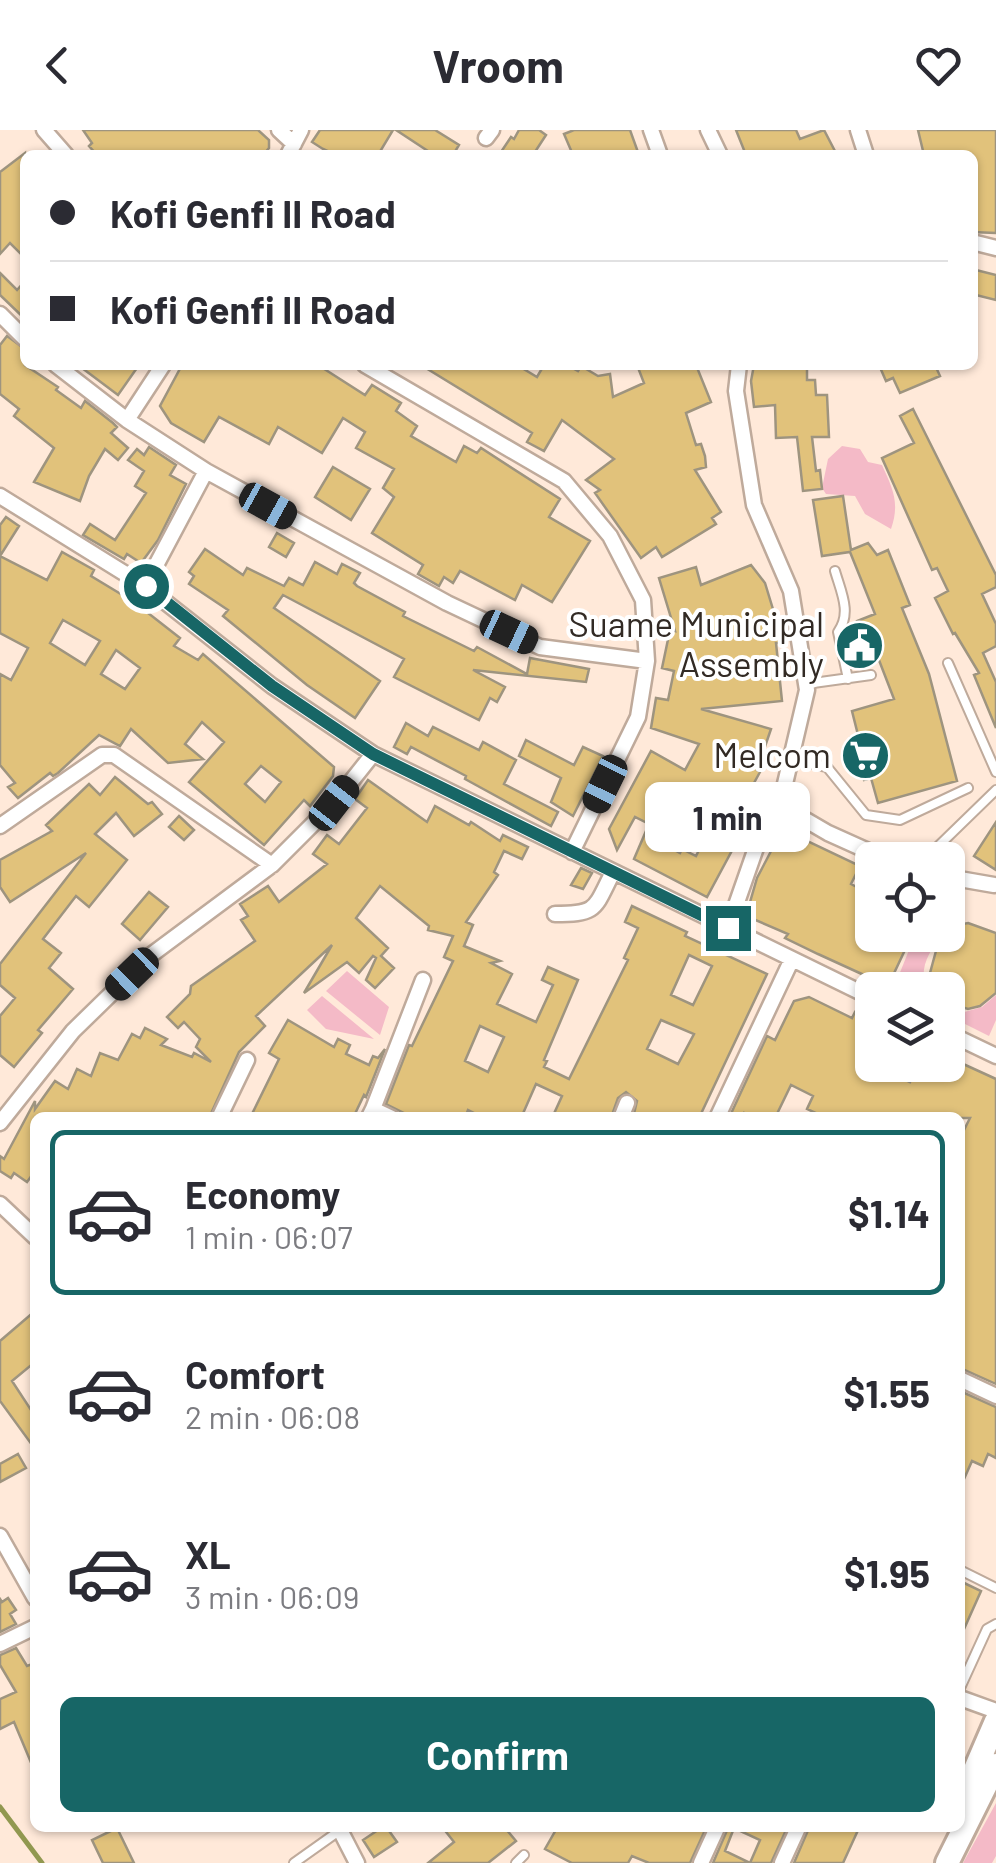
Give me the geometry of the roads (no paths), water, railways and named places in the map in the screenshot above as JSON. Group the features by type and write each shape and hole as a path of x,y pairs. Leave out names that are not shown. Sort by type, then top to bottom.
{"highway":[{"path":"965,1791 996,1720"},
{"path":"965,1826 996,1765"},
{"path":"930,1863 946,1832"},
{"path":"946,1863 962,1832"}],"street":[{"path":"44,130 62,150"},
{"path":"279,130 294,143"},
{"path":"0,314 20,333"},
{"path":"62,370 127,420 206,471 362,558 540,646 647,661"},
{"path":"127,420 160,370"},
{"path":"373,370 564,482 610,536 643,600 647,661 638,717 572,852"},
{"path":"728,928 757,845 780,805 793,760 806,684 792,591 754,505 736,391 739,370"},
{"path":"146,586 206,471"},
{"path":"0,496 146,586 272,686 373,754 855,990"},
{"path":"0,1123 73,1031 151,955 272,864 334,803 373,754"},
{"path":"0,826 102,755 114,755 272,864"},
{"path":"780,805 855,845"},
{"path":"555,914 586,914 596,906 614,872"},
{"path":"965,880 994,885"},
{"path":"720,1112 792,960"},
{"path":"371,1112 422,980"},
{"path":"965,1041 996,1056"},
{"path":"222,1112 248,1060"},
{"path":"2,1210 30,1233"},
{"path":"965,1381 996,1396"},
{"path":"0,1536 30,1589"},
{"path":"0,1644 30,1629"},
{"path":"965,1700 996,1710"},
{"path":"343,1832 357,1863"},
{"path":"700,1863 714,1832"},
{"path":"782,1863 796,1832"}],"lane":[{"path":"835,571 846,612 838,632 848,679"},
{"path":"948,662 996,772"},
{"path":"806,684 872,676"},
{"path":"793,760 827,766 866,815 900,820 968,788"},
{"path":"943,842 996,790"},
{"path":"965,1572 996,1588"},
{"path":"965,1677 988,1629 996,1624"},
{"path":"294,1863 336,1832"},
{"path":"516,1863 524,1854"}],"waterway":[{"path":"0,1807 42,1863"}],"place":[{"name":"Suame Municipal Assembly","path":"859,645"},
{"name":"Melcom","path":"866,756"}]}
